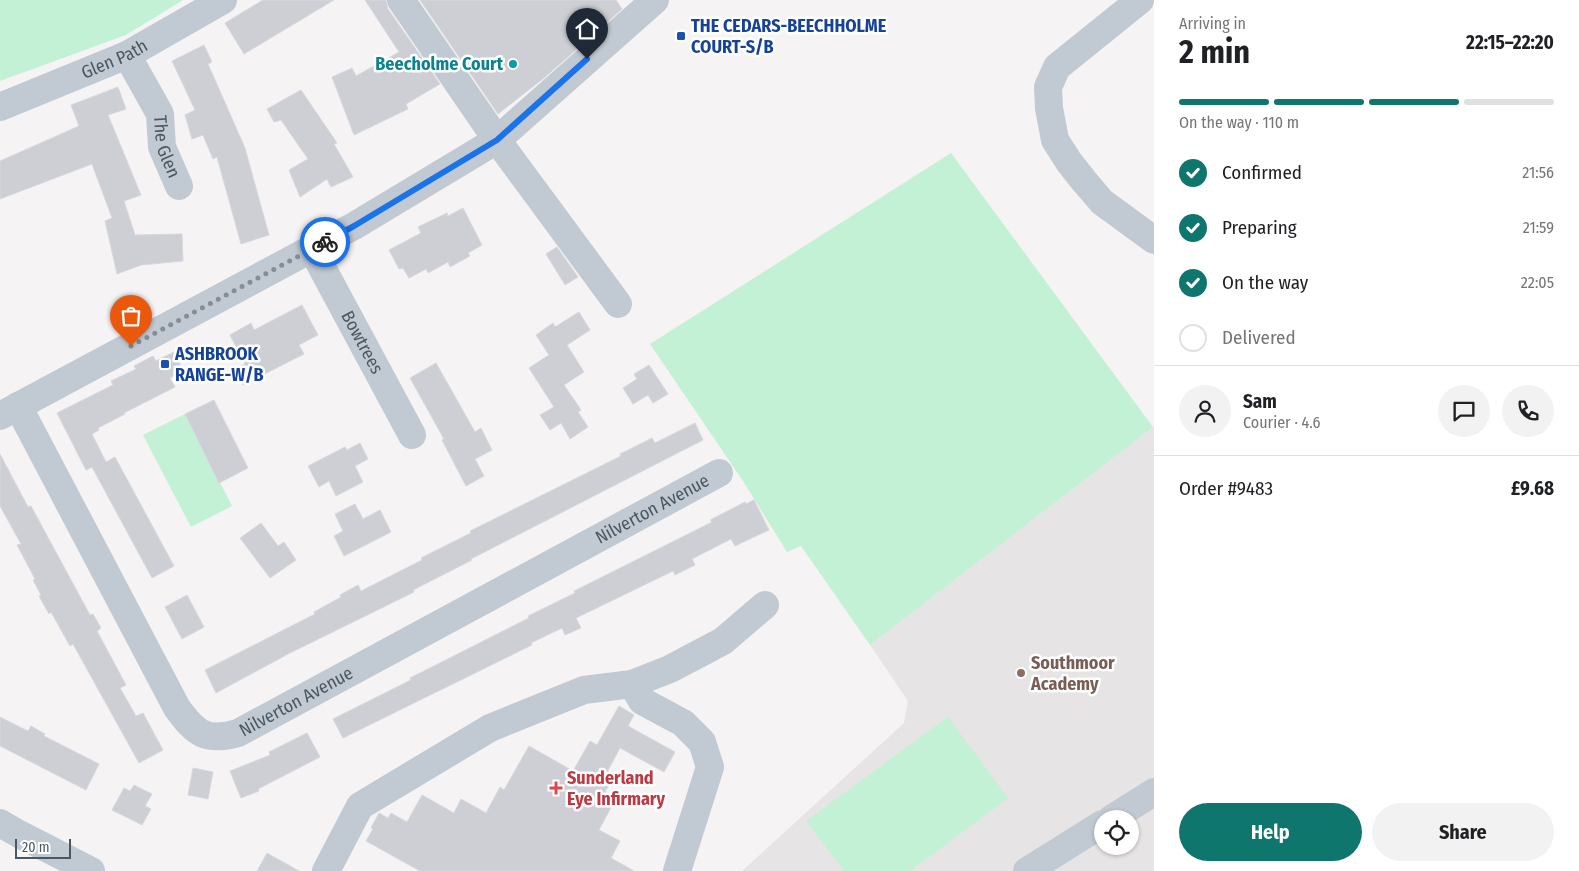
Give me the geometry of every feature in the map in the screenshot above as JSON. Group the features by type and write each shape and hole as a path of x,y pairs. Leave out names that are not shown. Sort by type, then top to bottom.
{"street":[{"name":"Glen Path","path":"0,107 126,55 223,0"},
{"path":"401,0 497,140 618,304"},
{"path":"9,411 354,226 497,140 655,0"},
{"path":"1140,0 1057,67 1048,87 1055,140 1069,162 1102,202 1154,240"},
{"name":"The Glen","path":"126,55 160,114 162,147 179,186"},
{"name":"Bowtrees","path":"312,249 412,435"},
{"name":"Nilverton Avenue","path":"9,411 177,708 189,724 208,736 221,738 238,733 719,473"},
{"path":"326,871 360,806 490,728 584,690 632,684 670,669 723,641 765,605"},
{"path":"632,684 642,701 683,723 702,742 710,768 677,871"},
{"path":"1125,810 1154,792"},
{"path":"0,823 83,869"},
{"path":"1026,871 1094,829"}],"shaded area":[{"name":"Southmoor Academy","path":"1154,426 1154,871 742,871 904,723 908,701 870,645"}],"green space":[{"path":"0,0 183,0 126,35 0,81"},
{"path":"951,153 1153,427 870,645 801,546 787,552 743,481 650,344"},
{"path":"185,414 232,506 191,527 143,435"},
{"path":"948,717 1008,798 910,871 844,871 806,821"}],"building":[{"path":"263,0 334,0 244,54 225,23"},
{"path":"365,0 386,0 388,9 440,84 406,104 408,109 354,135 332,77 352,68 356,76 399,52"},
{"name":"Beecholme Court","path":"420,0 616,0 622,9 544,78 498,114"},
{"path":"204,45 212,62 208,64 245,148 269,235 241,244 217,157 213,159 203,135 192,139 185,115 195,110 172,61"},
{"path":"118,87 126,109 108,115 141,195 124,201 135,235 182,234 183,261 141,265 117,274 105,221 112,218 92,164 0,199 0,161 79,126 71,105"},
{"path":"301,90 337,143 334,144 353,177 331,187 327,179 300,197 289,170 308,159 281,120 274,122 267,109"},
{"path":"463,208 482,245 468,253 470,256 450,267 448,262 428,273 426,269 409,278 403,268 399,269 389,250 421,233 418,227 447,213 448,216"},
{"path":"557,247 578,277 565,285 546,254"},
{"path":"302,305 318,335 299,345 304,354 243,385 235,369 245,364 230,335 251,323 254,330"},
{"path":"579,312 590,330 567,345 584,372 564,385 581,410 578,412 588,427 570,439 561,423 550,430 540,415 554,407 529,368 549,355 536,335 553,323 555,327"},
{"path":"174,352 183,371 170,378 175,387 124,413 98,428 99,430 92,434 106,462 115,457 174,566 152,578 92,467 86,470 57,413 113,385 111,381 136,369 134,366 153,356 156,361"},
{"path":"436,363 475,432 481,428 492,450 475,459 484,476 466,486 442,440 444,439 410,378"},
{"path":"649,365 668,394 653,403 648,395 633,404 623,388 637,379 634,374"},
{"path":"214,400 248,468 219,483 185,414"},
{"path":"695,423 703,440 471,559 413,590 414,592 288,654 216,693 205,670 315,614 314,612 358,585 361,591 422,560 421,558 471,533 470,531 621,456 620,454 652,438 655,443"},
{"path":"360,443 368,459 355,466 363,482 336,496 329,481 319,487 308,466 345,447 347,450"},
{"path":"0,454 28,507 31,506 90,615 93,614 101,628 97,631 126,685 120,688 136,716 143,713 163,750 139,763 73,644 70,646 51,612 49,614 39,596 41,595 33,580 35,579 17,545 21,544 0,506"},
{"path":"754,500 769,530 735,546 731,539 692,559 695,565 675,575 673,571 576,618 581,628 565,635 562,628 531,643 532,645 343,738 333,719 529,618 528,616 575,593 574,591 712,522 710,520 745,502 746,504"},
{"path":"355,504 363,519 380,510 391,532 344,556 334,536 343,531 335,514"},
{"path":"261,523 278,546 284,542 296,560 270,578 240,538"},
{"path":"187,595 204,627 182,639 165,607"},
{"name":"Sunderland Eye Infirmary","path":"619,706 634,715 628,726 675,752 664,772 620,748 605,776 612,779 605,792 616,798 599,830 620,841 611,858 634,871 420,871 366,841 379,813 388,818 391,813 407,822 422,795 454,813 461,799 486,813 500,787 504,790 529,746 573,771 590,741 597,745"},
{"path":"0,717 28,731 31,726 45,734 44,736 99,764 86,790 0,746"},
{"path":"307,733 320,757 258,789 259,791 241,798 230,771 270,755 269,752"},
{"path":"193,768 213,772 208,799 188,795"},
{"path":"134,785 152,794 145,806 151,809 142,825 112,810 124,788 130,791"},
{"path":"267,853 299,871 257,871"}],"way so far":[{"path":"131,346 325,242"}],"place":[{"name":"THE CEDARS-BEECHHOLME COURT-S/B","path":"681,36"},
{"name":"Beecholme Court","path":"513,64"},
{"name":"ASHBROOK RANGE-W/B","path":"165,364"},
{"name":"Southmoor Academy","path":"1021,673"},
{"name":"Sunderland Eye Infirmary","path":"556,788"}],"route":[{"path":"325,242 497,140 587,59"}]}
